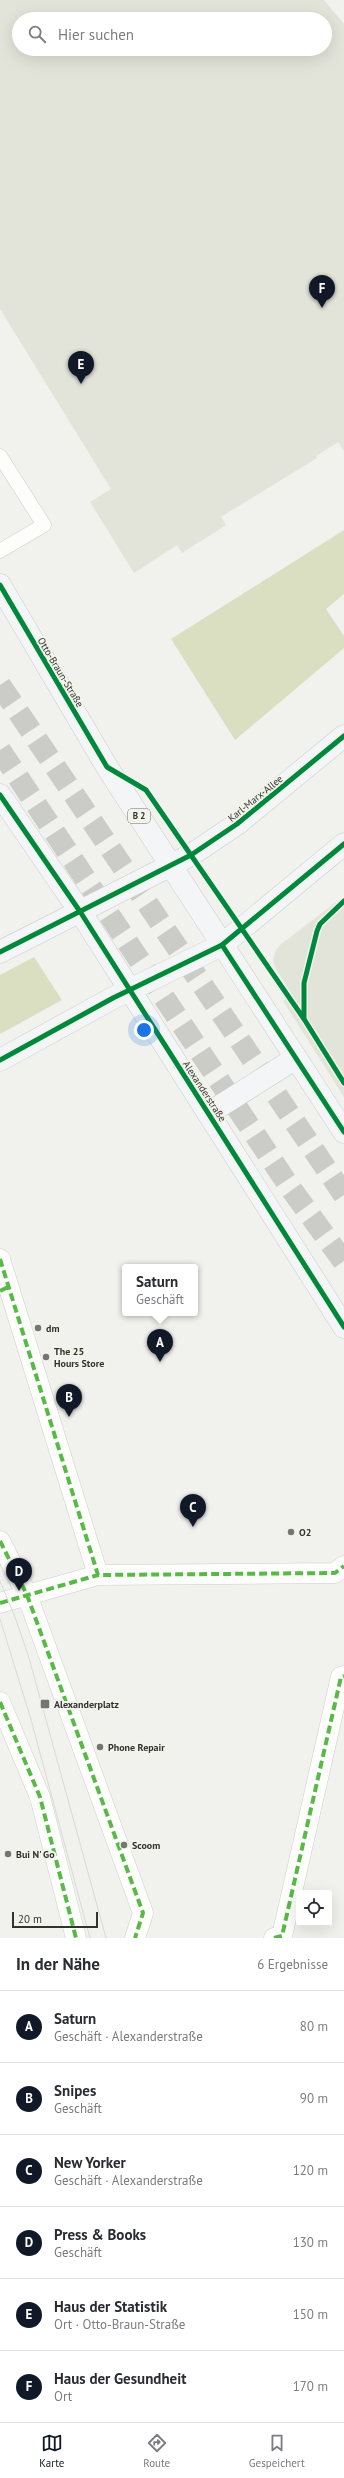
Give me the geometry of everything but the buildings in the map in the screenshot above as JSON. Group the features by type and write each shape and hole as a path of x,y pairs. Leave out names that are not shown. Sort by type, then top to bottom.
{"main road":[{"name":"Otto-Braun-Straße","path":"0,585 107,767 171,865"},
{"name":"Karl-Marx-Allee","path":"171,865 191,855 237,824 344,736"},
{"path":"0,795 80,912"},
{"path":"0,1060 129,990 222,945 344,844"},
{"path":"0,952 171,865"},
{"name":"B 2","path":"171,865 222,945"},
{"name":"Alexanderstraße","path":"80,912 344,1327"},
{"path":"222,945 344,1132"},
{"path":"209,1113 296,1058"}],"street":[{"path":"0,1259 5,1289 98,1575"},
{"path":"0,1541 27,1595 142,1913 135,1938"},
{"path":"0,1603 98,1575 335,1573 344,1566"},
{"path":"274,1938 282,1936 341,1677 344,1676"},
{"path":"0,1702 40,1797 76,1938"}],"lane":[{"path":"0,456 44,524 0,551"}],"shaded area":[{"path":"0,0 324,0 344,24 344,451 338,442 316,456 317,458 221,517 226,525 182,553 177,545 134,573 90,502 111,489 0,309"},
{"path":"340,899 344,904 344,1097 283,1001 292,995 276,969 273,961 275,952 280,945"}],"green space":[{"path":"344,530 344,594 326,609 344,636 344,648 235,740 171,639"},
{"path":"34,957 62,1000 0,1034 0,975"}],"tunnel":[{"path":"0,685 344,1195"},
{"path":"0,750 289,1186 344,1262"}],"tram line":[{"path":"0,1581 15,1617 29,1658 106,1938"},
{"path":"0,1619 30,1716 90,1938"}],"marked path":[{"path":"0,1259 98,1575 335,1573 344,1566"},
{"path":"0,1291 10,1286"},
{"path":"0,1541 27,1595 143,1913 135,1938"},
{"path":"0,1603 98,1575"},
{"path":"274,1938 282,1936 341,1677 344,1676"},
{"path":"0,1702 40,1797 76,1938"}],"cycle path":[{"path":"0,585 107,767 146,790 304,1019 344,1083"},
{"path":"0,952 191,855 237,824 344,736"},
{"path":"0,795 81,913 344,1327"},
{"path":"0,1060 113,998 222,945 344,844"},
{"path":"304,1019 304,983 317,931 320,924 344,901"},
{"path":"222,945 344,1132"}],"place":[{"name":"Haus der Gesundheit","path":"322,308"},
{"name":"Haus der Statistik","path":"81,384"},
{"name":"dm","path":"38,1328"},
{"name":"The 25 Hours Store","path":"46,1357"},
{"name":"Saturn","path":"160,1362"},
{"name":"Snipes","path":"69,1417"},
{"name":"New Yorker","path":"193,1527"},
{"name":"O2","path":"291,1532"},
{"name":"Press & Books","path":"19,1591"},
{"name":"Alexanderplatz","path":"45,1704"},
{"name":"Phone Repair","path":"100,1747"},
{"name":"Scoom","path":"124,1845"},
{"name":"Bui N' Go","path":"8,1854"}]}
